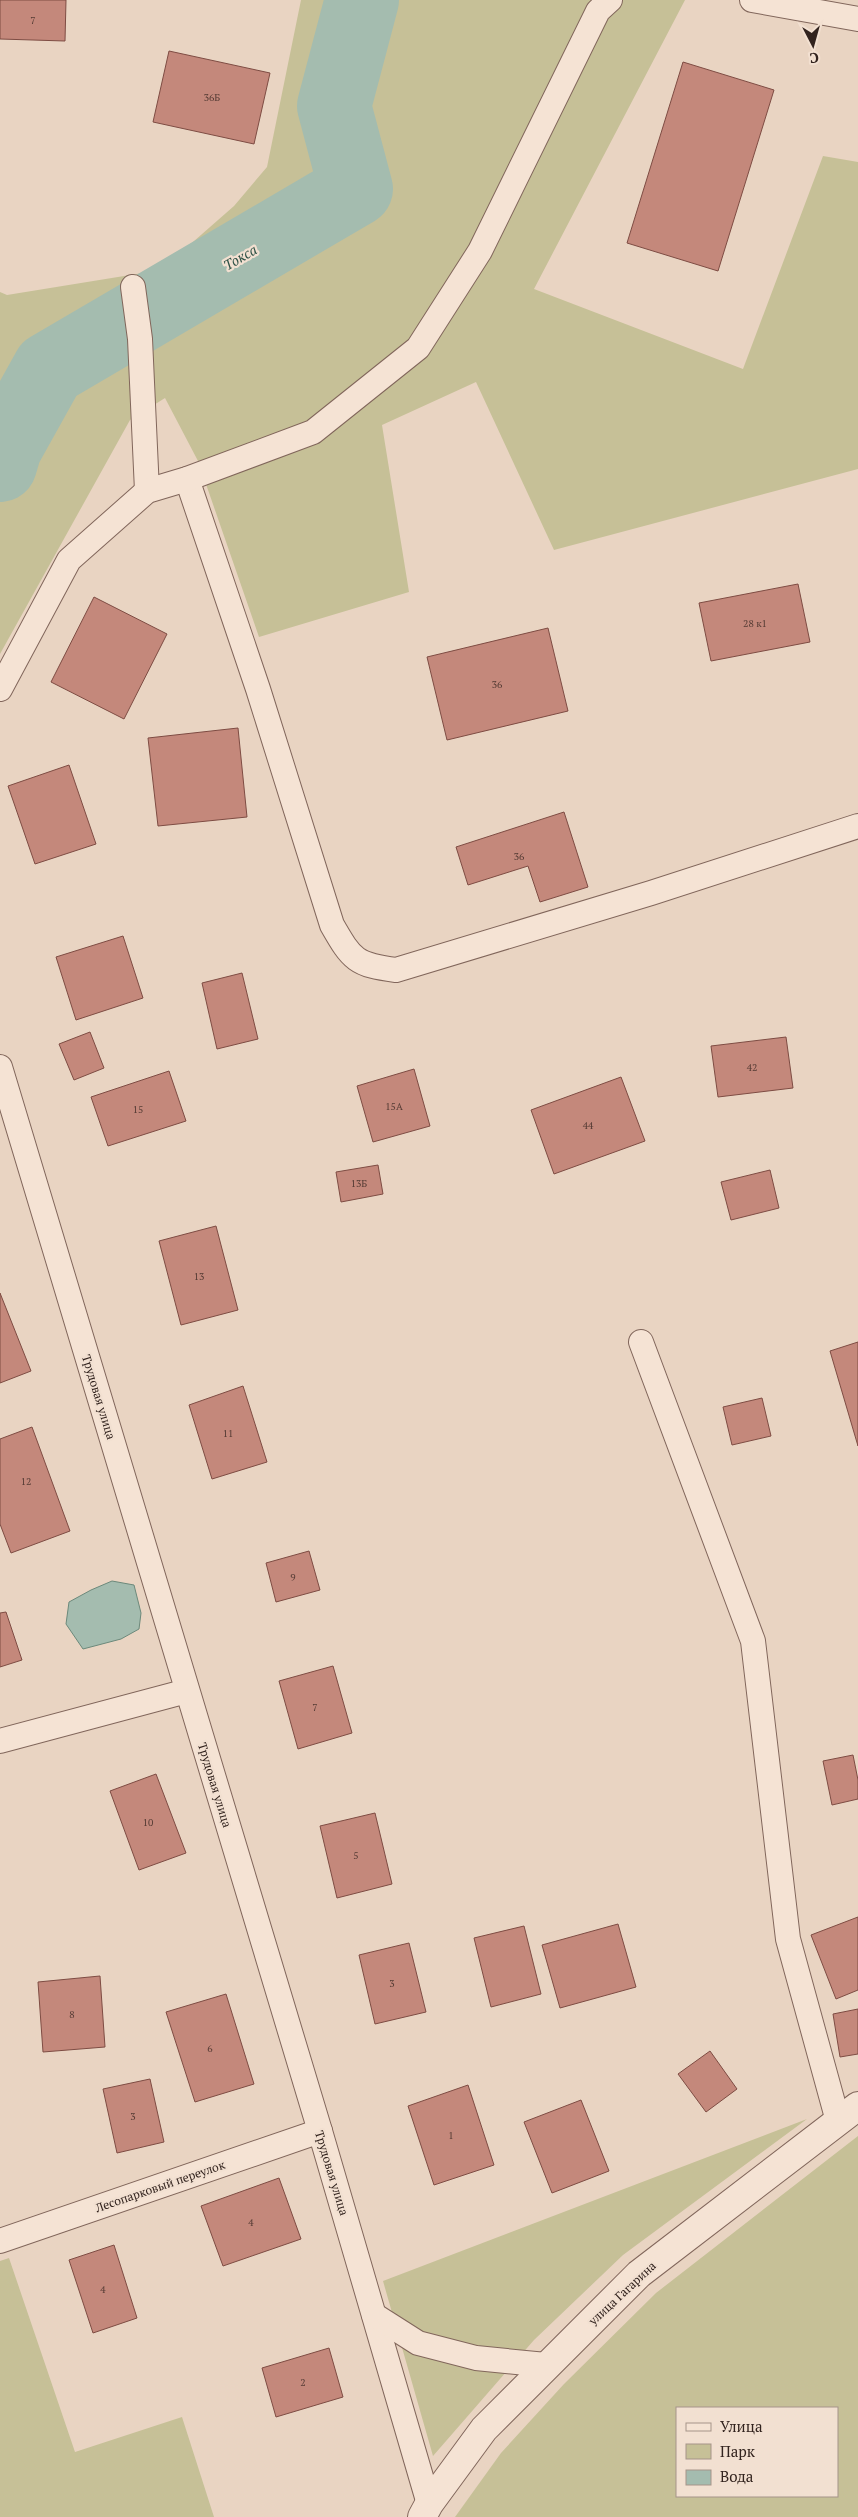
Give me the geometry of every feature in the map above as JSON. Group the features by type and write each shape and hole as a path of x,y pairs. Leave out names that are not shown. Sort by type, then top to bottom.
{"street":[{"name":"улица Гагарина","path":"425,2510 484,2429 639,2274 848,2114"}],"lane":[{"path":"0,689 69,560 148,491 187,479 313,432 418,348 480,251 598,11 610,0"},
{"path":"752,0 858,18"},
{"path":"133,288 140,339 148,491"},
{"path":"187,479 252,671 332,925 346,950 366,966 396,970 651,893 858,826"},
{"name":"Трудовая улица","path":"0,1068 320,2131 374,2315 425,2510"},
{"path":"641,1342 753,1641 788,1939 848,2114"},
{"path":"0,1741 187,1691"},
{"name":"Лесопарковый переулок","path":"0,2241 320,2131"},
{"path":"374,2315 418,2343 476,2358 546,2365"}],"green space":[{"path":"301,0 685,0 534,289 743,369 823,156 858,162 858,469 554,550 476,382 382,425 409,592 259,637 198,461 165,398 130,420 0,654 0,292 7,295 161,270 234,206 267,167"},
{"path":"807,2119 623,2255 534,2340 433,2456 383,2281"},
{"path":"858,2136 858,2517 455,2517 501,2453 564,2384 656,2293"},
{"path":"9,2258 75,2452 182,2417 214,2517 0,2517 0,2261"}],"water":[{"path":"112,1581 134,1585 141,1613 139,1629 121,1639 83,1649 66,1624 69,1602"}],"building":[{"path":"0,0 66,0 65,41 0,39"},
{"path":"169,51 270,73 254,144 153,122"},
{"path":"683,62 774,90 718,271 627,243"},
{"path":"798,584 810,642 711,661 699,603"},
{"path":"94,597 167,634 124,719 51,682"},
{"path":"548,628 568,711 447,740 427,657"},
{"path":"238,728 247,817 158,826 148,738"},
{"path":"69,765 96,844 35,864 8,786"},
{"path":"564,812 588,887 540,902 528,866 468,885 456,847"},
{"path":"123,936 143,998 76,1020 56,957"},
{"path":"242,973 258,1039 217,1049 202,983"},
{"path":"90,1032 104,1068 74,1080 59,1044"},
{"path":"786,1037 793,1088 718,1097 711,1046"},
{"path":"414,1069 430,1126 373,1142 357,1086"},
{"path":"169,1071 186,1121 108,1146 91,1097"},
{"path":"621,1077 645,1141 554,1174 531,1110"},
{"path":"378,1165 383,1194 341,1202 336,1172"},
{"path":"770,1170 779,1208 731,1220 721,1182"},
{"path":"216,1226 238,1310 181,1325 159,1241"},
{"path":"0,1293 31,1371 0,1383"},
{"path":"858,1342 858,1446 830,1351"},
{"path":"243,1386 267,1462 212,1479 189,1405"},
{"path":"762,1398 771,1436 732,1445 723,1407"},
{"path":"32,1427 70,1531 11,1553 0,1524 0,1439"},
{"path":"309,1551 320,1590 276,1602 266,1563"},
{"path":"6,1612 22,1660 0,1667 0,1613"},
{"path":"333,1666 352,1733 298,1749 279,1681"},
{"path":"853,1755 858,1780 858,1799 832,1805 823,1761"},
{"path":"156,1774 186,1853 139,1870 110,1791"},
{"path":"375,1813 392,1884 337,1898 320,1826"},
{"path":"858,1917 858,1990 836,1999 811,1935"},
{"path":"618,1924 636,1987 560,2008 542,1945"},
{"path":"524,1926 541,1994 491,2007 474,1938"},
{"path":"409,1943 426,2012 375,2024 359,1955"},
{"path":"100,1976 105,2047 43,2052 38,1982"},
{"path":"226,1994 254,2084 195,2102 166,2012"},
{"path":"858,2009 858,2054 840,2057 833,2014"},
{"path":"710,2051 737,2089 706,2112 678,2074"},
{"path":"150,2079 164,2142 117,2153 103,2089"},
{"path":"468,2085 494,2165 434,2185 408,2106"},
{"path":"581,2100 609,2171 552,2193 524,2122"},
{"path":"279,2178 301,2239 223,2266 201,2206"},
{"path":"114,2245 137,2318 93,2333 69,2260"},
{"path":"329,2348 343,2397 276,2417 262,2368"}],"waterway":[{"name":"Токса","path":"0,465 5,448 49,369 356,189 334,106 362,0"}]}
